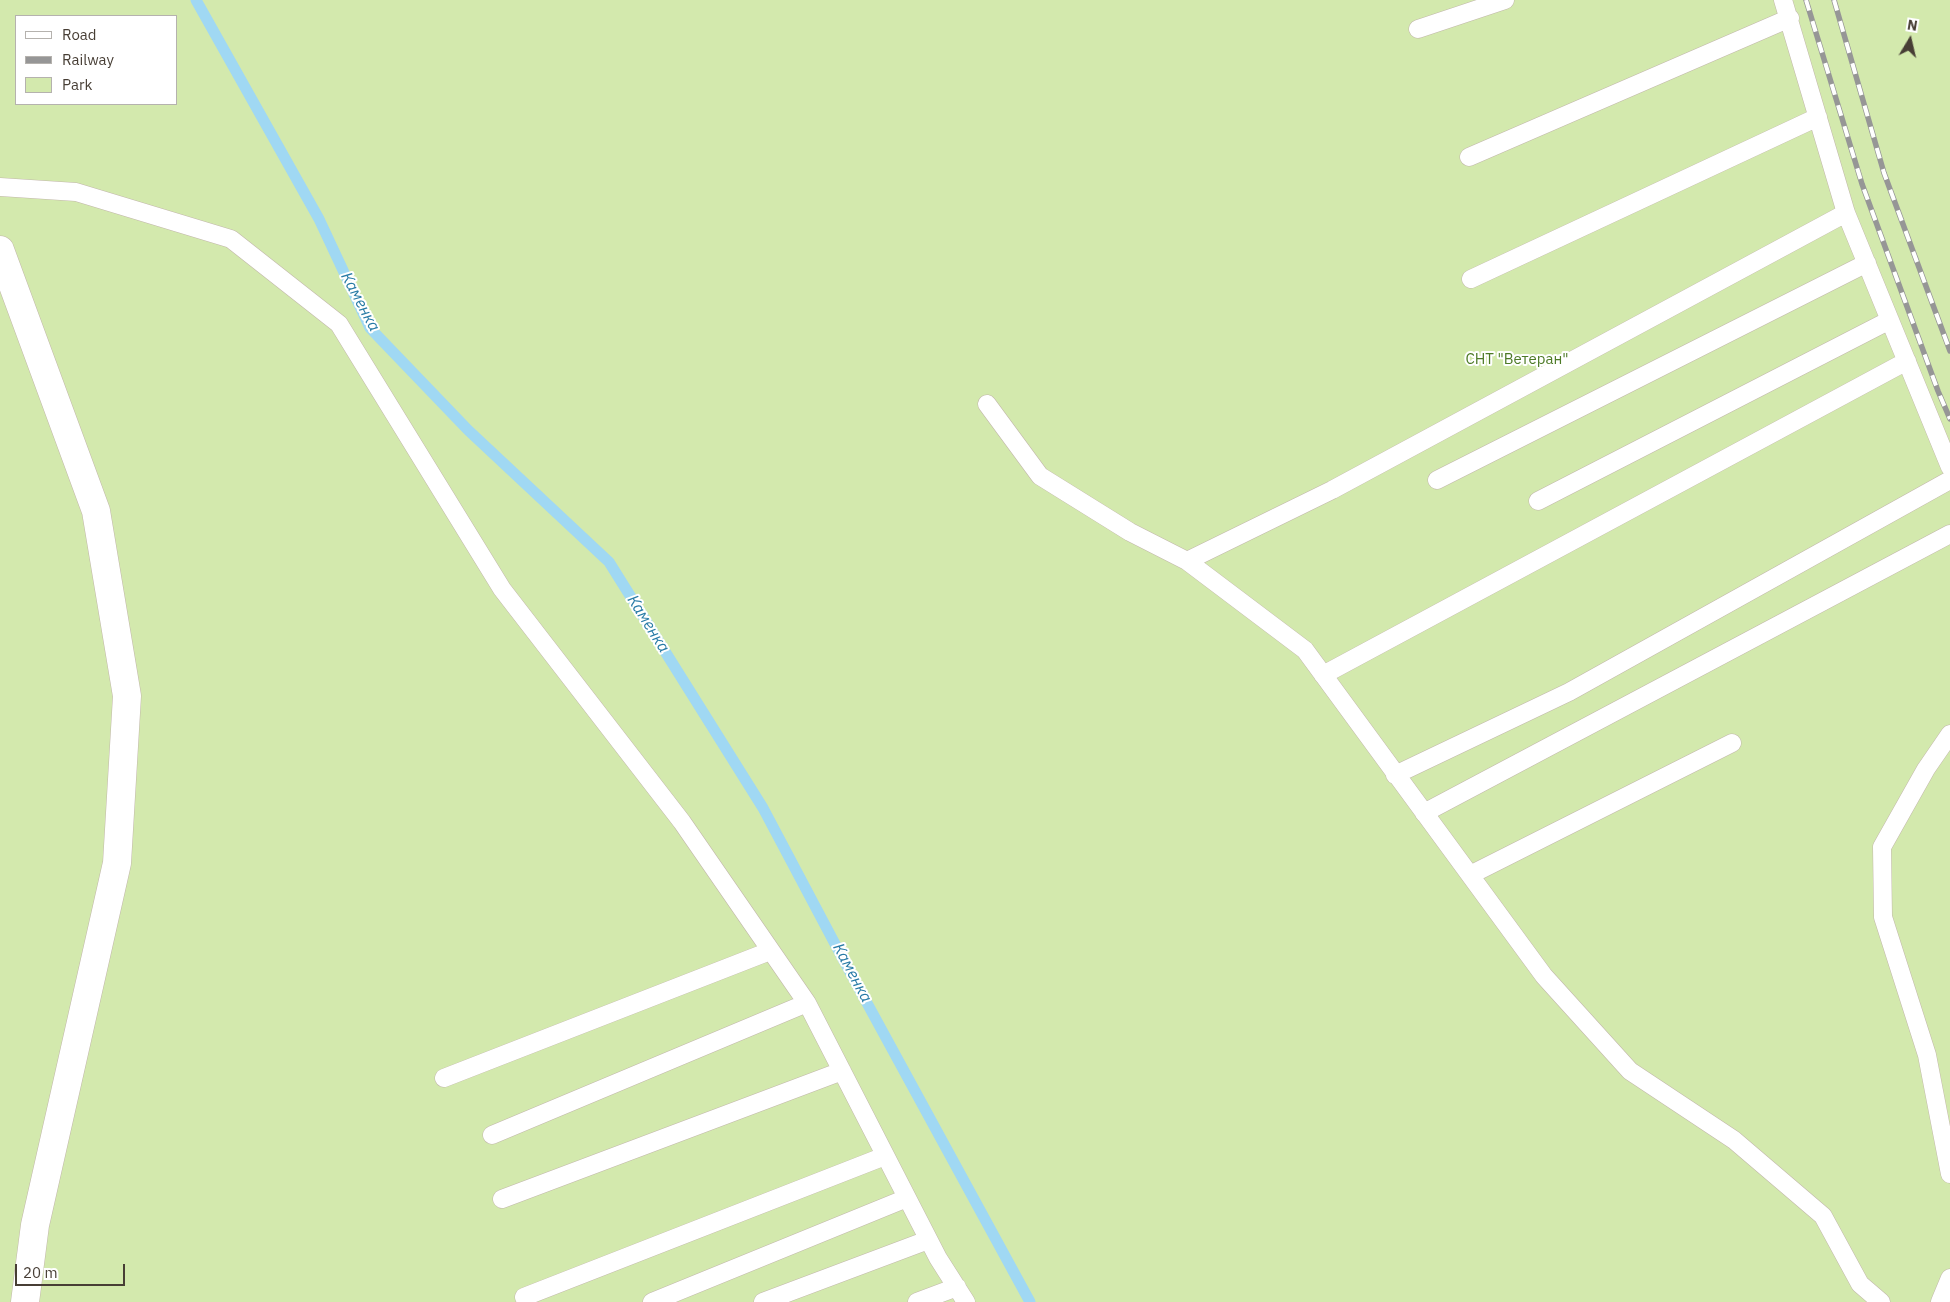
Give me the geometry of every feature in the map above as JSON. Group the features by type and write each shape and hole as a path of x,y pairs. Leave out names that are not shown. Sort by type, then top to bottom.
{"street":[{"path":"0,250 96,511 127,696 117,863 35,1225 25,1302"}],"lane":[{"path":"1418,29 1505,0"},
{"path":"1783,0 1790,18 1846,213 1950,467"},
{"path":"1470,157 1790,18"},
{"path":"1471,279 1818,117"},
{"path":"0,187 76,192 231,239 339,324 502,589 682,822 807,1003 928,1240 962,1295 917,1302"},
{"path":"1187,561 1332,490 1846,213"},
{"path":"1437,480 1867,264"},
{"path":"1538,501 1890,320"},
{"path":"1323,675 1907,361"},
{"path":"986,404 1040,476 1130,532 1187,561 1305,650 1544,976 1630,1071 1734,1140 1823,1216 1860,1284 1881,1302"},
{"path":"1396,775 1569,692 1950,480"},
{"path":"1424,813 1950,534"},
{"path":"1950,734 1926,768 1882,847 1883,917 1927,1055 1950,1174"},
{"path":"1470,876 1732,743"},
{"path":"444,1078 770,951"},
{"path":"492,1135 807,1003"},
{"path":"502,1198 842,1071"},
{"path":"524,1297 885,1156"},
{"path":"652,1302 907,1198"},
{"path":"764,1302 928,1240"},
{"path":"1940,1302 1950,1278"}],"green space":[{"name":"СНТ \"Ветеран\"","path":"0,0 1950,0 1950,1302 0,1302"}],"waterway":[{"name":"Каменка","path":"196,0 319,219 370,328 468,430 609,562 763,808 1030,1302"}],"railway":[{"path":"1806,0 1862,184 1950,419"},
{"path":"1834,0 1884,173 1950,351"}]}
